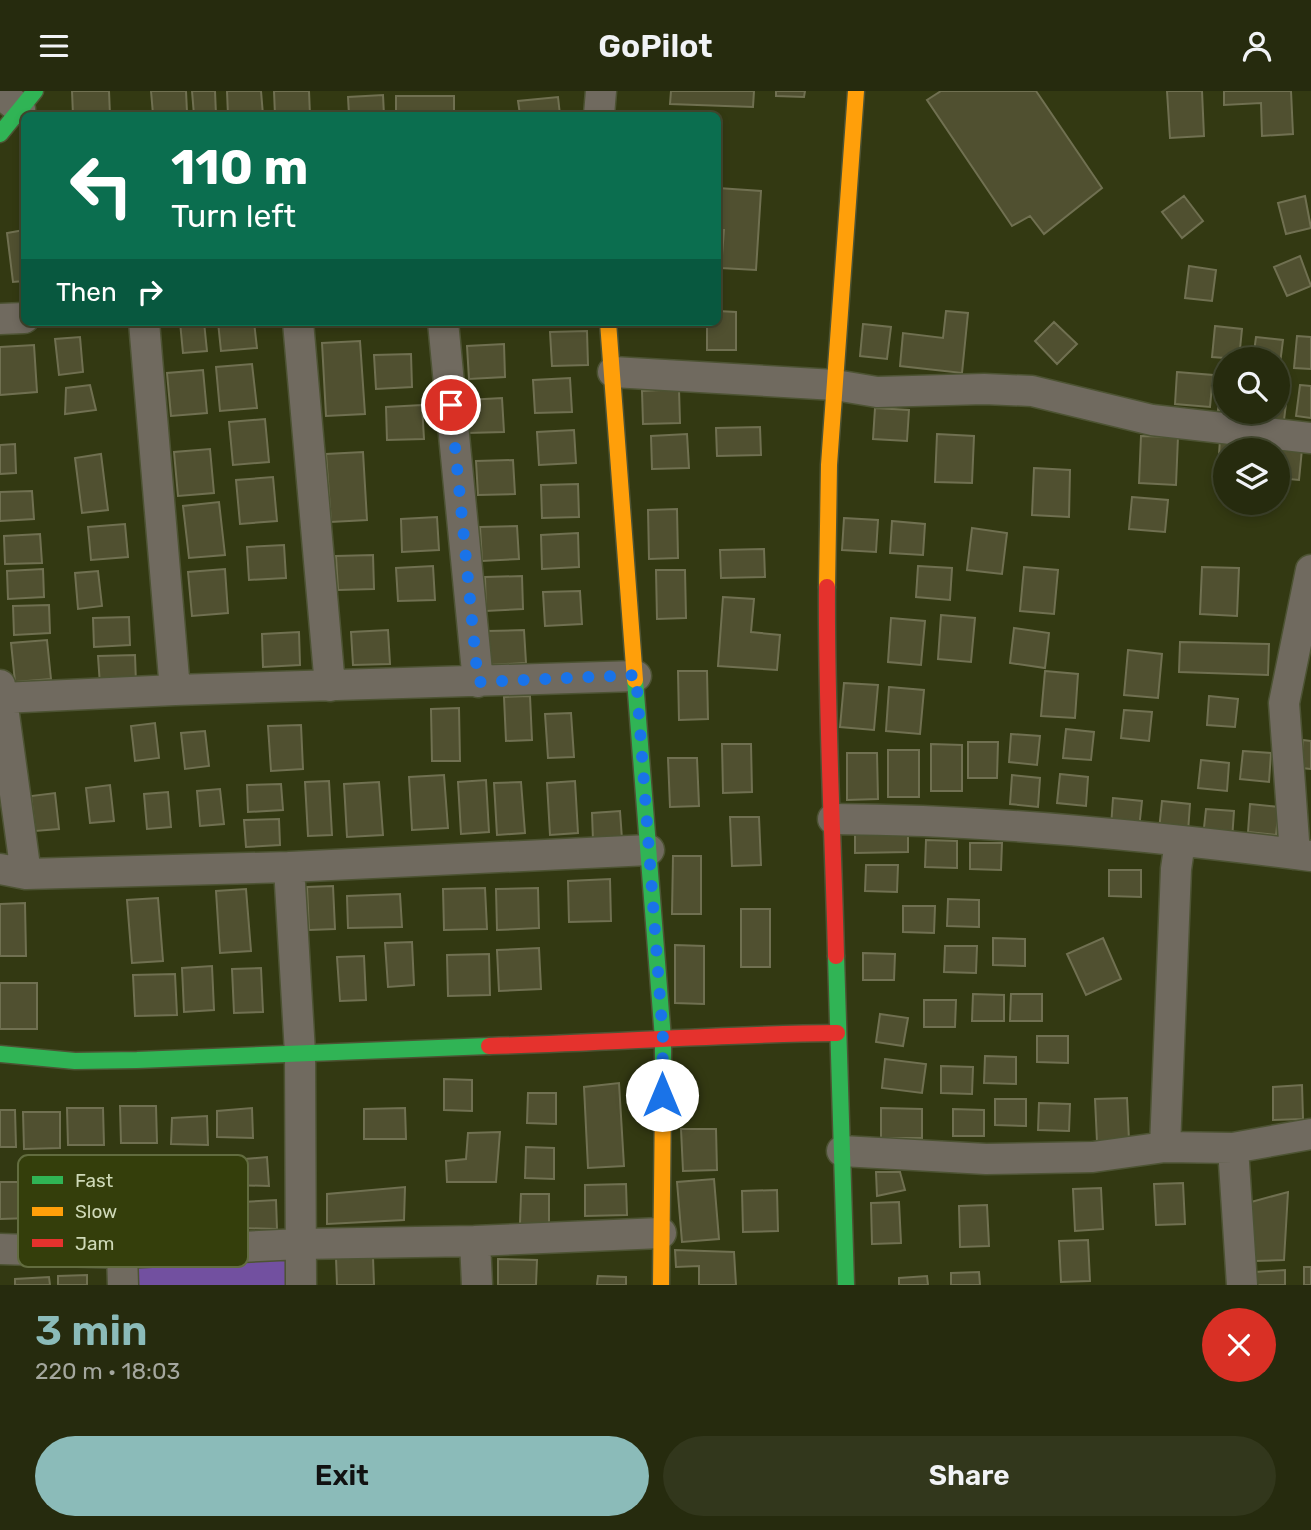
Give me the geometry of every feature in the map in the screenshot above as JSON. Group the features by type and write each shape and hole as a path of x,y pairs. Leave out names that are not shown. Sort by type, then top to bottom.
{"street":[{"path":"599,112 601,91"},
{"path":"846,1285 833,819 827,711 827,589 829,465 856,91"},
{"path":"0,134 18,98"},
{"path":"0,139 21,141"},
{"path":"0,319 21,318"},
{"path":"144,326 175,690"},
{"path":"298,326 330,686"},
{"path":"443,326 478,682"},
{"path":"608,326 663,1039 661,1285"},
{"path":"613,372 835,384 877,392 984,389 1032,391 1152,421 1311,438"},
{"path":"833,819 957,821 1086,831 1303,855 1284,703 1311,570"},
{"path":"636,675 330,686 1,692 13,872 289,867 649,851"},
{"path":"1165,1147 1176,869 1180,842"},
{"path":"289,867 300,1053 301,1285"},
{"path":"0,1054 75,1061 599,1043 747,1034 837,1033"},
{"path":"842,1151 985,1159 1093,1157 1165,1147 1233,1148 1311,1134"},
{"path":"1233,1148 1242,1285"},
{"path":"248,1247 661,1233"},
{"path":"475,1241 477,1285"},
{"path":"0,1249 18,1250"},
{"path":"122,1267 123,1285"}],"shaded area":[{"path":"288,1253 299,1285 131,1285 130,1273 136,1267 248,1267 248,1254"}],"building":[{"path":"72,91 109,91 110,112 73,112"},
{"path":"151,91 186,91 187,112 153,112"},
{"path":"192,91 215,91 216,112 194,112"},
{"path":"227,91 261,91 263,112 228,112"},
{"path":"274,91 309,91 310,112 275,112"},
{"path":"671,91 754,91 753,107 670,104"},
{"path":"776,91 805,91 804,97 776,96"},
{"path":"941,91 1036,91 1102,188 1044,234 1030,216 1012,226 927,100"},
{"path":"1167,91 1202,91 1204,136 1170,138"},
{"path":"1224,91 1291,91 1293,134 1262,136 1261,103 1224,105"},
{"path":"383,95 384,112 349,112 348,97"},
{"path":"396,96 454,96 454,112 396,112"},
{"path":"558,97 560,112 520,112 518,101"},
{"path":"721,188 761,191 756,270 721,268 724,230 721,230"},
{"path":"1184,196 1203,221 1182,238 1162,212"},
{"path":"1305,196 1311,228 1286,234 1278,203"},
{"path":"21,231 21,281 13,282 7,233"},
{"path":"1300,256 1311,286 1287,296 1274,267"},
{"path":"1189,266 1216,270 1212,301 1185,298"},
{"path":"721,311 736,312 736,350 707,350 707,326 721,326"},
{"path":"946,311 968,313 962,373 900,366 903,333 943,338"},
{"path":"1054,322 1077,344 1057,364 1035,341"},
{"path":"863,324 891,327 887,359 860,356"},
{"path":"180,326 204,326 207,351 183,353"},
{"path":"218,326 254,326 257,348 221,351"},
{"path":"1215,326 1242,329 1240,347 1213,347 1212,357"},
{"path":"587,331 588,365 552,366 550,332"},
{"path":"1297,336 1311,337 1311,369 1294,368"},
{"path":"80,337 83,372 59,375 55,339"},
{"path":"1256,337 1283,340 1282,347 1255,347"},
{"path":"360,341 365,414 326,416 322,343"},
{"path":"504,344 505,377 469,379 467,346"},
{"path":"34,345 37,392 0,395 0,347"},
{"path":"411,354 412,387 376,389 374,355"},
{"path":"252,364 257,408 220,411 216,367"},
{"path":"203,370 207,413 171,416 167,373"},
{"path":"1177,372 1213,375 1210,407 1175,404"},
{"path":"570,378 572,412 535,413 533,380"},
{"path":"90,385 96,410 65,414 66,388"},
{"path":"1300,385 1311,386 1311,418 1296,416"},
{"path":"679,389 680,423 643,424 642,391"},
{"path":"502,398 504,432 467,433 466,400"},
{"path":"422,405 424,439 387,440 386,407"},
{"path":"875,408 909,410 907,441 873,439"},
{"path":"265,419 269,462 233,465 229,422"},
{"path":"760,427 761,455 717,456 716,428"},
{"path":"574,430 576,463 539,465 537,432"},
{"path":"687,434 689,468 652,469 651,436"},
{"path":"937,434 974,436 972,483 935,482"},
{"path":"1141,436 1178,437 1176,485 1139,483"},
{"path":"15,444 16,473 0,474 0,445"},
{"path":"1290,448 1302,449 1299,480 1290,479"},
{"path":"210,449 214,493 178,496 174,452"},
{"path":"363,452 367,520 331,522 326,454"},
{"path":"101,454 108,510 82,513 75,458"},
{"path":"513,460 515,494 478,495 476,461"},
{"path":"1034,468 1070,470 1069,517 1032,515"},
{"path":"273,477 277,521 240,524 236,480"},
{"path":"578,484 579,517 542,518 541,485"},
{"path":"32,491 34,519 0,521 0,492"},
{"path":"1132,497 1168,500 1165,532 1129,529"},
{"path":"219,502 225,555 189,558 183,506"},
{"path":"677,509 678,558 649,559 648,510"},
{"path":"437,517 439,550 402,552 401,519"},
{"path":"844,518 878,520 876,552 842,550"},
{"path":"892,521 925,524 923,555 890,553"},
{"path":"125,524 128,557 91,560 88,527"},
{"path":"517,526 519,559 482,561 480,527"},
{"path":"972,528 1007,533 1002,574 967,570"},
{"path":"578,533 579,567 542,569 541,535"},
{"path":"40,534 42,563 5,564 4,536"},
{"path":"284,545 286,578 249,580 247,547"},
{"path":"764,549 765,577 721,578 720,550"},
{"path":"373,555 374,589 338,590 336,556"},
{"path":"433,566 435,600 398,601 396,568"},
{"path":"918,566 952,568 950,600 916,597"},
{"path":"1024,567 1058,570 1054,614 1020,611"},
{"path":"1202,567 1239,568 1237,616 1200,614"},
{"path":"43,569 44,597 8,599 7,571"},
{"path":"225,569 228,613 192,616 188,572"},
{"path":"656,570 685,570 686,618 657,619"},
{"path":"98,571 102,606 78,609 75,573"},
{"path":"522,576 523,609 486,611 485,577"},
{"path":"580,591 582,624 545,626 543,592"},
{"path":"723,597 754,599 751,632 780,635 777,670 718,666"},
{"path":"49,605 50,633 14,635 13,606"},
{"path":"941,615 975,618 971,662 938,659"},
{"path":"129,617 130,645 94,647 93,618"},
{"path":"891,618 925,621 921,665 888,662"},
{"path":"1014,628 1049,633 1045,668 1010,663"},
{"path":"388,630 390,664 353,665 351,632"},
{"path":"524,630 526,663 489,665 487,631"},
{"path":"299,632 300,665 263,667 262,634"},
{"path":"47,640 51,679 15,682 11,643"},
{"path":"1180,642 1269,644 1268,675 1179,672"},
{"path":"1128,650 1162,654 1158,698 1124,695"},
{"path":"135,655 136,683 100,685 98,656"},
{"path":"678,671 707,671 708,719 679,720"},
{"path":"1045,671 1078,674 1075,718 1041,716"},
{"path":"844,683 878,685 874,730 840,727"},
{"path":"889,687 924,690 920,734 886,731"},
{"path":"530,696 532,740 506,741 504,697"},
{"path":"1209,696 1238,699 1235,727 1207,725"},
{"path":"459,708 460,761 432,761 431,709"},
{"path":"1124,710 1152,712 1149,741 1121,738"},
{"path":"571,713 574,757 548,758 545,714"},
{"path":"155,723 159,758 135,761 131,726"},
{"path":"301,725 303,769 271,771 268,726"},
{"path":"1066,729 1094,732 1091,760 1063,758"},
{"path":"205,731 209,766 185,769 181,733"},
{"path":"1011,734 1040,736 1037,765 1009,762"},
{"path":"1303,740 1311,741 1311,769 1301,768"},
{"path":"968,742 998,742 997,778 968,778"},
{"path":"722,744 751,744 752,792 723,793"},
{"path":"931,744 962,745 962,791 931,791"},
{"path":"888,750 919,750 919,797 888,797"},
{"path":"1243,751 1271,753 1269,782 1240,779"},
{"path":"847,753 877,753 878,799 847,800"},
{"path":"668,758 697,758 699,806 670,807"},
{"path":"1201,760 1229,763 1227,791 1198,788"},
{"path":"1060,774 1088,777 1086,806 1057,803"},
{"path":"444,775 448,828 412,830 409,777"},
{"path":"1012,775 1040,778 1038,807 1010,804"},
{"path":"486,780 489,832 461,834 458,782"},
{"path":"329,781 332,835 308,836 305,782"},
{"path":"575,781 578,833 550,835 547,783"},
{"path":"379,782 383,835 347,837 344,784"},
{"path":"521,782 525,833 497,835 494,783"},
{"path":"281,784 283,810 248,812 247,785"},
{"path":"110,785 114,821 90,823 86,788"},
{"path":"220,789 224,824 200,826 197,791"},
{"path":"168,792 171,827 147,829 144,794"},
{"path":"55,793 59,829 35,831 31,796"},
{"path":"1113,798 1142,801 1139,829 1111,827"},
{"path":"1162,801 1190,804 1188,832 1159,830"},
{"path":"1250,804 1279,807 1276,835 1248,832"},
{"path":"1206,809 1234,811 1232,840 1203,837"},
{"path":"620,811 622,839 593,841 592,813"},
{"path":"730,817 759,817 761,865 732,866"},
{"path":"279,819 280,845 246,847 244,820"},
{"path":"908,825 908,852 855,853 855,826"},
{"path":"926,840 957,841 957,868 925,867"},
{"path":"970,843 1002,843 1001,870 970,869"},
{"path":"673,856 701,856 701,914 672,914"},
{"path":"866,865 898,865 897,892 865,891"},
{"path":"1109,870 1141,870 1141,897 1109,896"},
{"path":"610,879 611,921 569,922 568,881"},
{"path":"333,886 335,929 309,930 307,887"},
{"path":"485,888 487,929 444,930 443,889"},
{"path":"538,888 539,928 497,930 496,889"},
{"path":"246,889 251,951 220,953 216,891"},
{"path":"400,894 402,927 348,928 347,896"},
{"path":"158,898 163,961 132,963 127,900"},
{"path":"948,899 979,900 979,927 947,926"},
{"path":"25,903 26,956 0,956 0,904"},
{"path":"903,906 935,906 934,933 903,932"},
{"path":"741,909 770,909 770,967 741,967"},
{"path":"993,938 1025,939 1025,966 993,965"},
{"path":"1103,938 1121,979 1086,995 1067,954"},
{"path":"412,942 414,985 388,987 385,943"},
{"path":"675,945 704,946 704,1004 675,1003"},
{"path":"945,946 977,946 976,973 944,972"},
{"path":"539,948 541,989 499,991 497,950"},
{"path":"863,953 895,954 894,980 863,980"},
{"path":"489,954 490,995 448,996 447,955"},
{"path":"364,956 366,1000 340,1001 337,957"},
{"path":"212,966 214,1010 184,1012 182,968"},
{"path":"261,968 263,1012 234,1013 232,969"},
{"path":"175,974 177,1015 135,1016 133,975"},
{"path":"0,983 37,983 37,1029 0,1029"},
{"path":"973,994 1004,995 1004,1021 972,1021"},
{"path":"1011,994 1042,994 1042,1021 1010,1021"},
{"path":"924,1000 956,1000 955,1027 924,1027"},
{"path":"880,1014 908,1018 903,1046 876,1042"},
{"path":"1037,1036 1068,1036 1068,1063 1037,1062"},
{"path":"985,1056 1016,1057 1016,1084 984,1083"},
{"path":"885,1059 926,1064 922,1093 882,1088"},
{"path":"941,1066 973,1067 972,1094 941,1093"},
{"path":"444,1079 472,1080 472,1111 444,1110"},
{"path":"619,1083 624,1166 588,1168 584,1087"},
{"path":"1302,1085 1303,1119 1273,1120 1273,1087"},
{"path":"528,1093 556,1093 556,1124 527,1123"},
{"path":"1127,1098 1129,1140 1097,1142 1095,1099"},
{"path":"995,1099 1026,1099 1026,1126 995,1125"},
{"path":"1039,1103 1070,1104 1069,1131 1038,1130"},
{"path":"120,1106 156,1106 157,1143 121,1143"},
{"path":"67,1108 103,1108 104,1145 68,1145"},
{"path":"252,1108 253,1138 217,1137 217,1111"},
{"path":"405,1108 406,1139 364,1139 364,1109"},
{"path":"881,1108 922,1109 922,1138 881,1138"},
{"path":"953,1109 984,1110 984,1136 953,1136"},
{"path":"0,1110 15,1110 16,1147 0,1147"},
{"path":"23,1112 60,1112 60,1148 24,1149"},
{"path":"207,1116 208,1145 171,1144 172,1118"},
{"path":"681,1129 716,1129 717,1170 683,1171"},
{"path":"500,1132 496,1182 447,1182 446,1161 466,1159 468,1133"},
{"path":"526,1147 554,1148 554,1179 525,1178"},
{"path":"267,1157 269,1186 248,1185 248,1159"},
{"path":"876,1172 900,1172 905,1190 877,1196"},
{"path":"714,1179 719,1239 682,1242 677,1182"},
{"path":"0,1182 18,1182 18,1218 0,1219"},
{"path":"1183,1183 1185,1224 1156,1225 1154,1184"},
{"path":"626,1184 627,1215 585,1216 585,1185"},
{"path":"405,1187 404,1220 327,1224 327,1194"},
{"path":"1101,1188 1103,1229 1075,1231 1073,1189"},
{"path":"777,1190 778,1231 743,1232 742,1191"},
{"path":"1288,1192 1284,1260 1254,1261 1251,1202"},
{"path":"521,1194 549,1194 549,1225 520,1224"},
{"path":"276,1200 277,1229 248,1228 248,1202"},
{"path":"899,1202 901,1243 872,1244 871,1203"},
{"path":"987,1205 989,1246 960,1247 959,1206"},
{"path":"1088,1240 1090,1281 1061,1282 1059,1241"},
{"path":"675,1250 734,1252 736,1285 699,1285 699,1266 676,1267"},
{"path":"373,1257 374,1285 337,1285 336,1258"},
{"path":"498,1259 537,1260 536,1285 498,1285"},
{"path":"1304,1267 1311,1267 1311,1285 1304,1285"},
{"path":"1285,1270 1285,1285 1255,1285 1255,1272"},
{"path":"979,1272 980,1285 951,1285 951,1273"},
{"path":"87,1275 87,1285 58,1285 58,1276"},
{"path":"598,1276 626,1277 626,1285 597,1285"},
{"path":"927,1276 928,1285 899,1285 899,1278"},
{"path":"49,1277 50,1285 15,1285 15,1279"}],"traffic: fast":[{"path":"0,134 35,91"},
{"path":"635,680 663,1039 663,1096"},
{"path":"836,956 846,1285"},
{"path":"0,1054 75,1061 137,1060 489,1046"}],"traffic: slow":[{"path":"827,587 829,465 856,91"},
{"path":"608,326 635,680"},
{"path":"661,1285 663,1096"}],"traffic: jam":[{"path":"827,587 836,956"},
{"path":"489,1046 837,1033"}],"route":[{"path":"451,405 478,682 636,675 663,1039 662,1095"}]}
